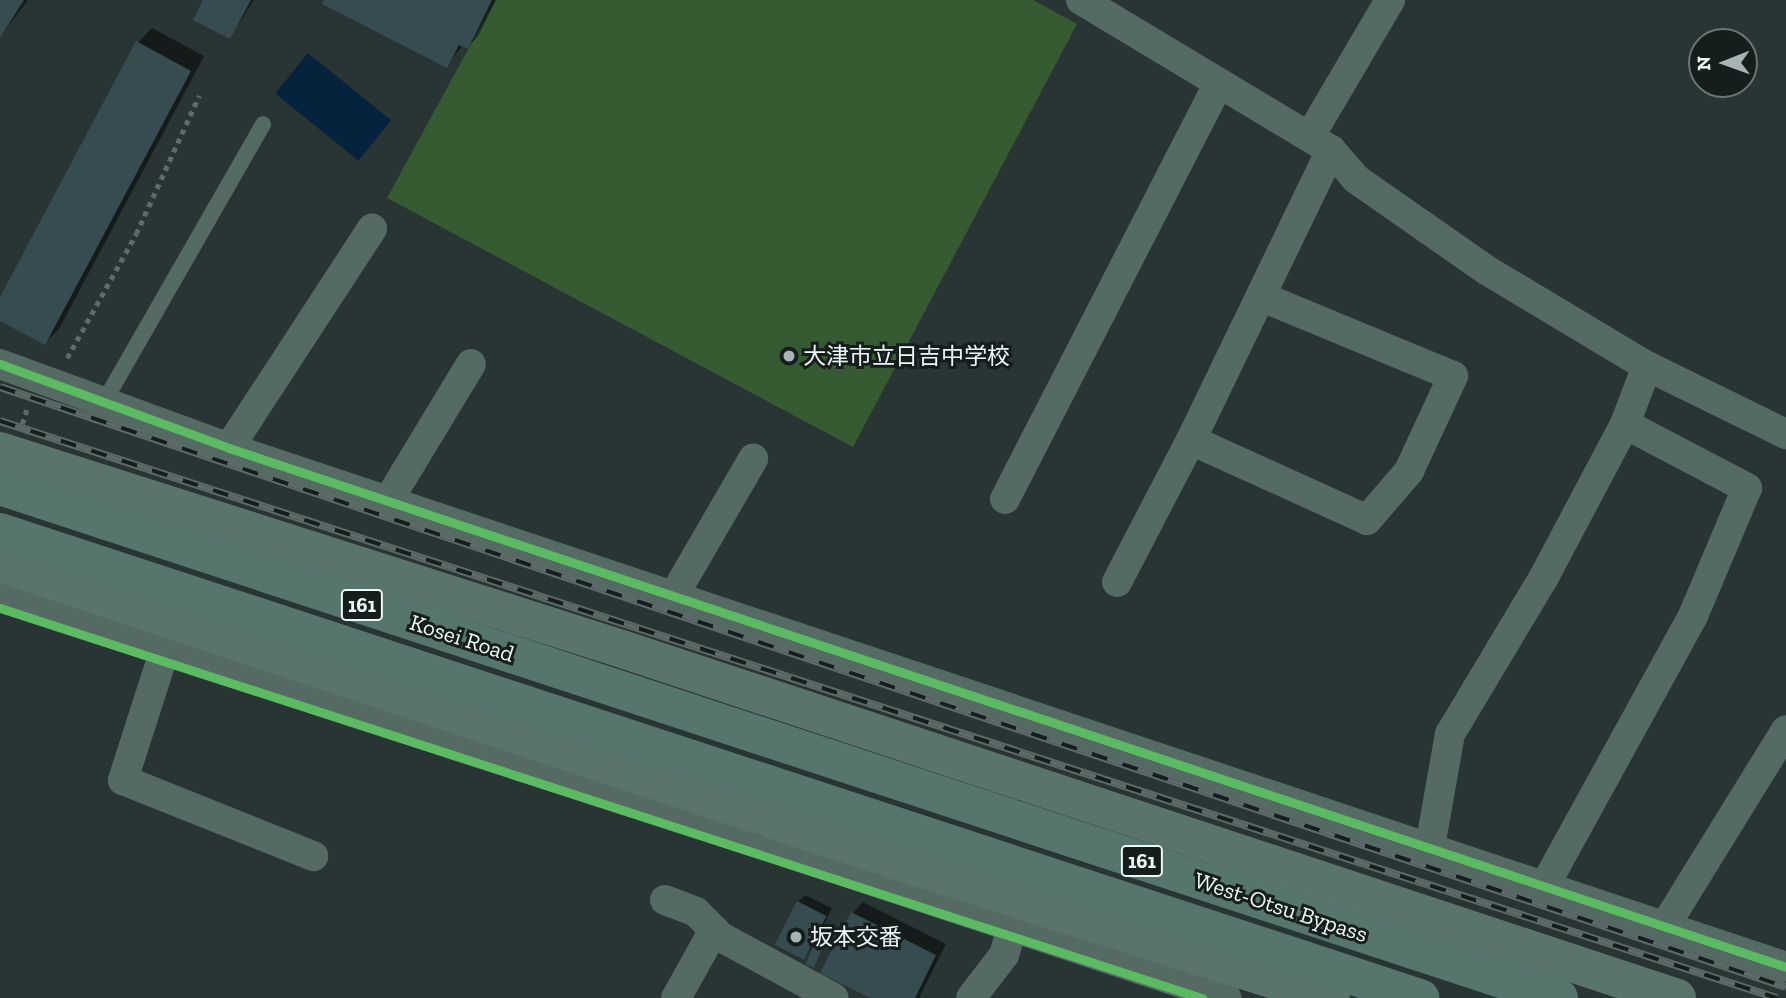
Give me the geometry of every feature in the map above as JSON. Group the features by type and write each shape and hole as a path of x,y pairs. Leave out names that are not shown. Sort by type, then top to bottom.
{"highway":[{"name":"Kosei Road","path":"0,486 725,724"},
{"name":"Kosei Road","path":"0,533 711,763"},
{"name":"West-Otsu Bypass","path":"725,724 1559,998"},
{"name":"West-Otsu Bypass","path":"711,763 1420,998"}],"street":[{"path":"1117,582 1262,297 1321,143 1390,0"},
{"path":"1097,4 1218,84 1321,143 1356,179 1488,271 1647,366 1786,434"},
{"path":"1005,499 1218,84"},
{"path":"229,448 372,229"},
{"path":"1191,440 1367,520 1409,471 1453,376 1262,297"},
{"path":"0,364 229,448 1786,967"},
{"path":"388,501 471,364"},
{"path":"1430,847 1450,734 1544,577 1625,424 1647,366"},
{"path":"1545,885 1693,616 1747,488 1625,424"},
{"path":"0,451 625,650 971,767 1677,998"},
{"path":"673,597 753,459"},
{"path":"0,563 583,780"},
{"path":"0,592 912,886 1046,931 1227,998"},
{"path":"166,646 124,780 313,856"},
{"path":"583,780 625,650"},
{"path":"1665,926 1786,730"},
{"path":"912,886 936,812 971,767"},
{"path":"912,886 1013,928 1046,931 1331,998"},
{"path":"665,900 696,912 714,930 829,997"},
{"path":"971,998 1004,955 1013,928"},
{"path":"677,998 714,930"}],"lane":[{"path":"104,402 263,124"}],"path":[{"path":"53,383 135,234 199,96"}],"green space":[{"name":"大津市立日吉中学校","path":"495,0 1033,0 1077,24 853,447 387,198"}],"water":[{"path":"308,53 391,120 358,161 275,93"}],"building":[{"path":"0,0 24,0 0,38"},
{"path":"203,0 251,0 230,39 193,20"},
{"path":"324,0 492,0 468,49 459,45 447,68 322,4"},
{"path":"136,41 191,71 45,345 0,321 0,297"},
{"path":"797,901 826,916 804,960 775,945"},
{"path":"851,912 936,955 915,998 870,998 820,973"},
{"path":"814,943 822,946 814,968 806,964"}],"railway":[{"path":"0,387 1786,987"},
{"path":"0,421 1777,998"}],"cycle path":[{"path":"0,364 229,448 1786,967"},
{"path":"0,608 1202,998"}],"place":[{"name":"大津市立日吉中学校","path":"789,356"},
{"name":"坂本交番","path":"796,937"}]}
